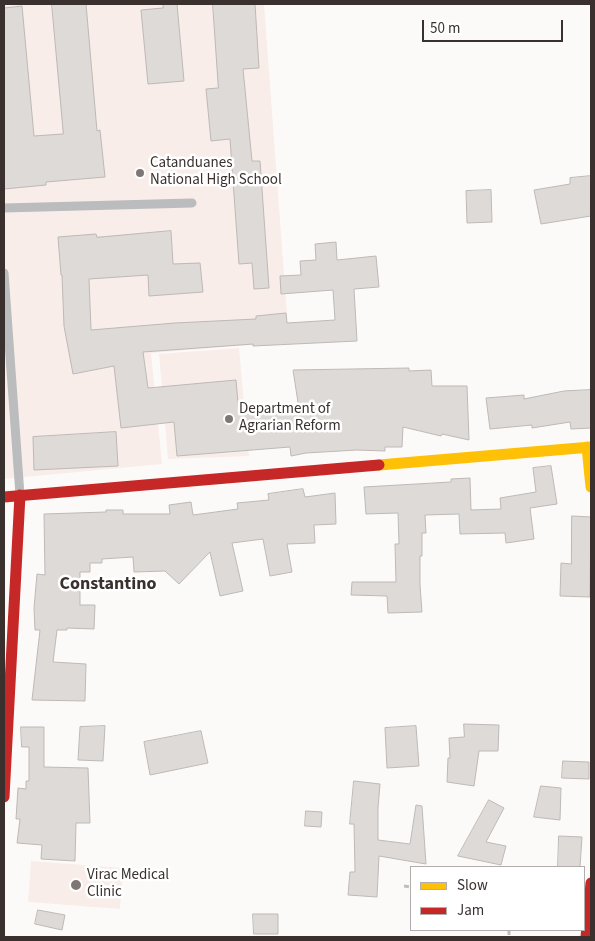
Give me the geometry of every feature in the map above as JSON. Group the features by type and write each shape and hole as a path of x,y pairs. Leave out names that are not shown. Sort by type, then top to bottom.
{"street":[{"path":"4,497 589,447 591,487"},
{"path":"4,797 20,496"},
{"path":"586,937 591,883"}],"lane":[{"path":"4,208 192,203"},
{"path":"4,273 20,496"}],"path":[{"path":"404,886 410,887"}],"shaded area":[{"name":"Catanduanes National High School","path":"4,4 264,4 289,342 151,353 162,464 4,479"},
{"name":"Department of Agrarian Reform","path":"239,348 249,456 168,459 159,354"},
{"name":"Virac Medical Clinic","path":"31,861 123,868 120,909 28,902"}],"building":[{"path":"52,4 86,4 97,131 100,130 105,177 46,182 46,185 4,189 4,8 22,6 34,136 63,134"},
{"path":"163,4 177,4 184,81 148,84 141,10 163,8"},
{"path":"213,4 255,4 259,68 243,69 252,161 260,161 269,288 254,289 252,263 239,264 230,139 211,141 206,89 218,88"},
{"path":"591,176 591,216 541,224 534,190 570,184 570,178"},
{"path":"491,190 492,222 467,223 466,191"},
{"path":"171,231 173,264 200,263 203,292 149,296 148,275 89,279 91,330 256,319 256,316 286,313 287,323 335,320 333,290 281,294 280,276 301,275 300,261 316,260 315,244 336,242 337,260 376,256 379,287 354,289 357,341 253,346 253,344 143,352 148,388 236,380 239,414 299,409 293,370 409,368 409,371 431,370 432,386 467,386 469,440 403,427 402,447 385,447 385,451 357,450 306,453 291,456 290,447 177,456 174,422 121,428 114,366 73,374 64,326 58,237 96,234 97,237"},
{"path":"591,390 591,428 571,429 570,422 532,428 532,425 490,429 486,398 524,395 524,399 564,391"},
{"path":"116,432 118,466 34,470 33,437"},
{"path":"551,466 557,504 530,508 534,539 506,543 505,533 460,534 459,514 425,515 426,533 422,533 422,556 420,556 422,612 388,613 387,596 351,595 352,582 396,582 395,544 399,544 398,513 366,514 364,487 451,482 451,479 470,478 471,510 501,509 500,498 536,492 533,468"},
{"path":"303,489 305,497 335,493 336,524 314,525 315,543 287,544 292,572 270,576 263,539 232,543 243,591 220,596 210,552 179,584 165,571 134,572 133,557 102,559 102,563 90,563 90,572 80,572 80,605 95,605 94,629 67,628 67,630 57,630 53,662 86,664 85,701 32,700 40,630 35,630 34,608 37,574 45,575 44,514 123,510 123,514 170,514 169,505 191,502 193,515 238,509 237,503 269,500 268,494"},
{"path":"572,516 591,517 590,597 560,596 561,563 571,564"},
{"path":"464,724 499,725 498,751 479,751 474,786 447,782 448,758 450,758 449,738 464,737"},
{"path":"105,726 103,761 78,760 80,727"},
{"path":"416,726 419,766 387,768 385,728"},
{"path":"21,727 44,727 44,767 88,768 90,823 76,823 75,861 41,859 42,845 17,843 20,819 16,819 18,788 26,789 26,781 29,781 29,747 22,747"},
{"path":"201,731 208,763 150,775 144,742"},
{"path":"563,761 589,762 589,779 562,778"},
{"path":"354,781 380,784 378,840 410,844 416,805 422,806 426,864 379,856 377,897 348,895 350,872 355,872 354,824 350,824"},
{"path":"541,786 561,788 560,820 534,817"},
{"path":"489,800 504,808 486,842 506,846 501,865 458,856"},
{"path":"306,811 322,812 321,827 305,826"},
{"path":"559,836 582,837 580,866 558,866"},
{"path":"38,910 65,915 62,930 35,924"},
{"path":"253,914 278,914 278,934 254,934"}],"traffic: slow":[{"path":"587,447 591,487"},
{"path":"379,465 591,447"}],"traffic: jam":[{"path":"4,497 379,465"},
{"path":"4,797 20,495"},
{"path":"586,937 591,883"}],"place":[{"name":"Catanduanes National High School","path":"140,173"},
{"name":"Department of Agrarian Reform","path":"229,419"},
{"name":"Virac Medical Clinic","path":"76,885"}],"district":[{"name":"Constantino","path":"108,585"}]}
